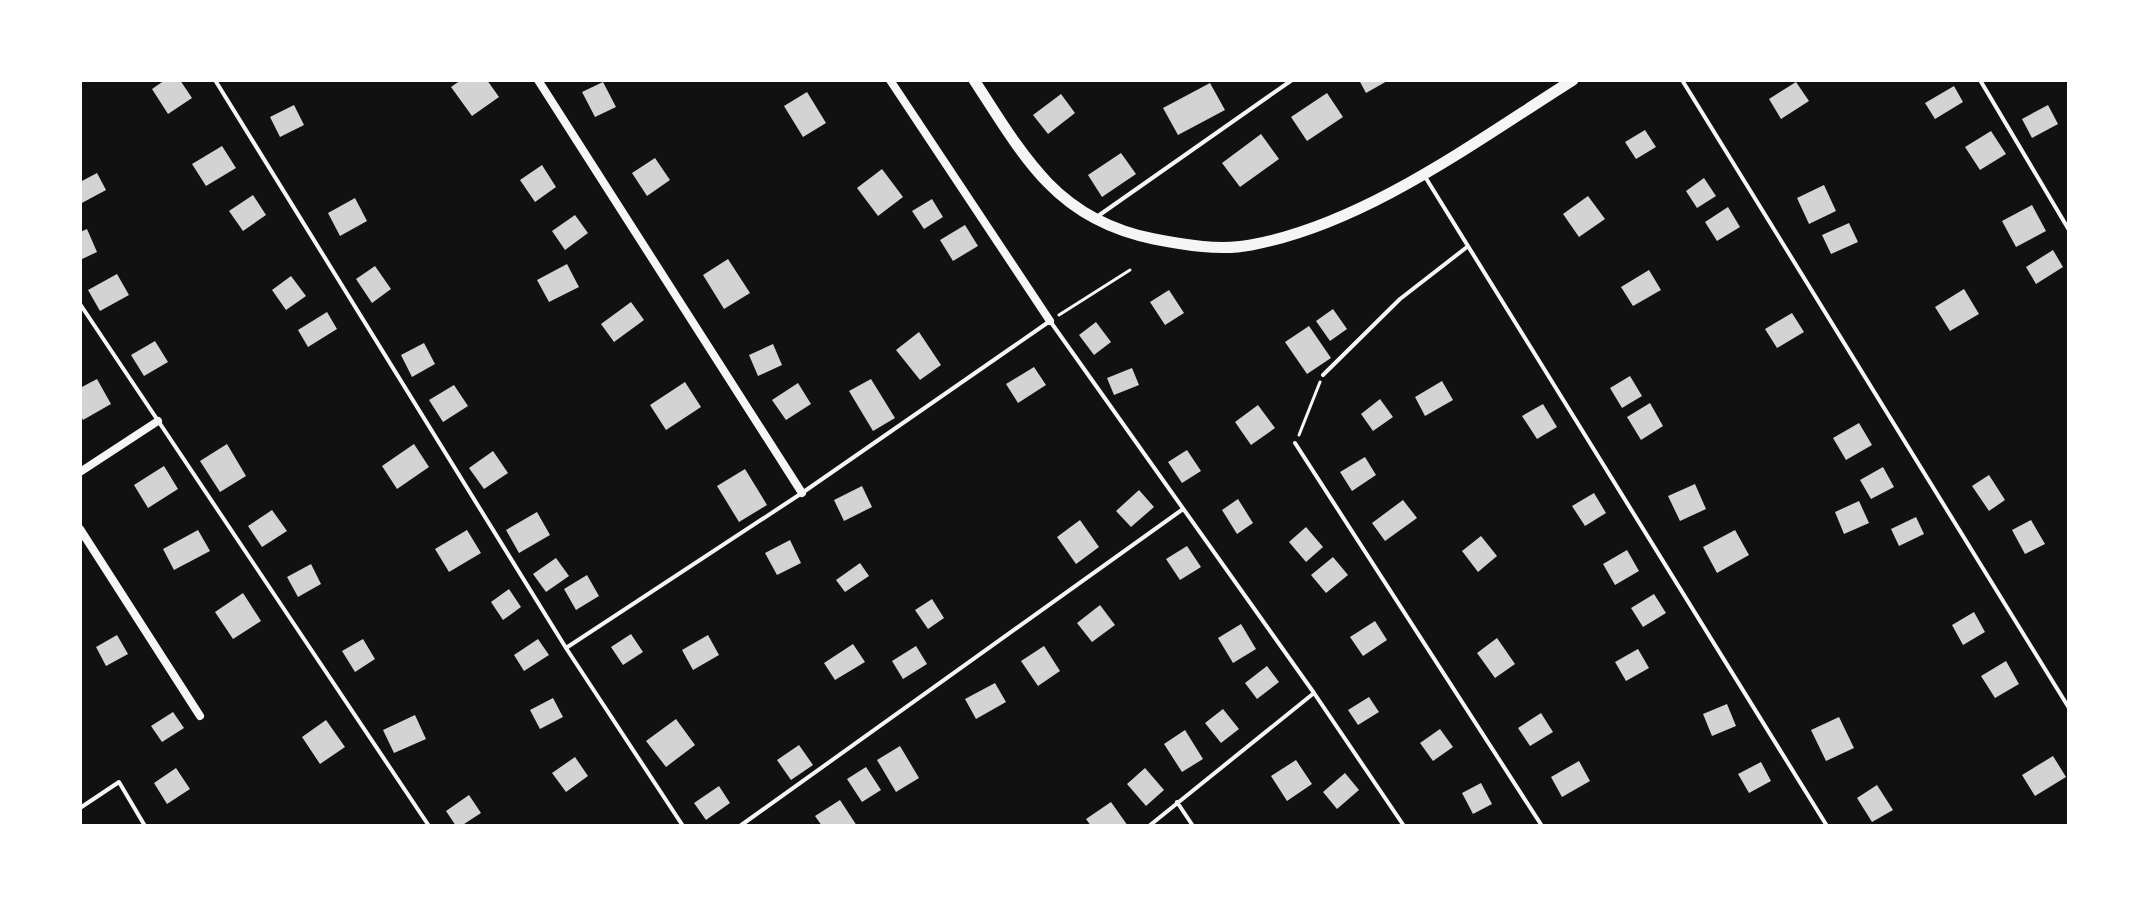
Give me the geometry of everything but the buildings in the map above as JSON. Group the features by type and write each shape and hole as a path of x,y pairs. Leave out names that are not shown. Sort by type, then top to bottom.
{"main road":[{"path":"974,80 1014,140 1049,184 1094,219 1130,234 1207,247 1249,246 1324,225 1424,175 1573,80"}],"street":[{"path":"538,80 802,493"},
{"path":"890,80 1050,321"},
{"path":"80,472 158,421"},
{"path":"80,529 200,716"}],"lane":[{"path":"215,80 566,648 683,826"},
{"path":"1094,219 1292,80"},
{"path":"1682,80 2069,708"},
{"path":"1980,80 2069,230"},
{"path":"1424,175 1827,826"},
{"path":"1323,375 1400,299 1467,247"},
{"path":"80,304 429,826"},
{"path":"566,648 802,493 1050,321 1314,693 1404,826"},
{"path":"1295,443 1542,826"},
{"path":"740,826 1183,509"},
{"path":"1149,826 1314,693"},
{"path":"80,808 119,782 145,826"},
{"path":"1177,802 1193,826"}],"path":[{"path":"1050,321 1130,270"},
{"path":"1295,443 1323,375"}]}
